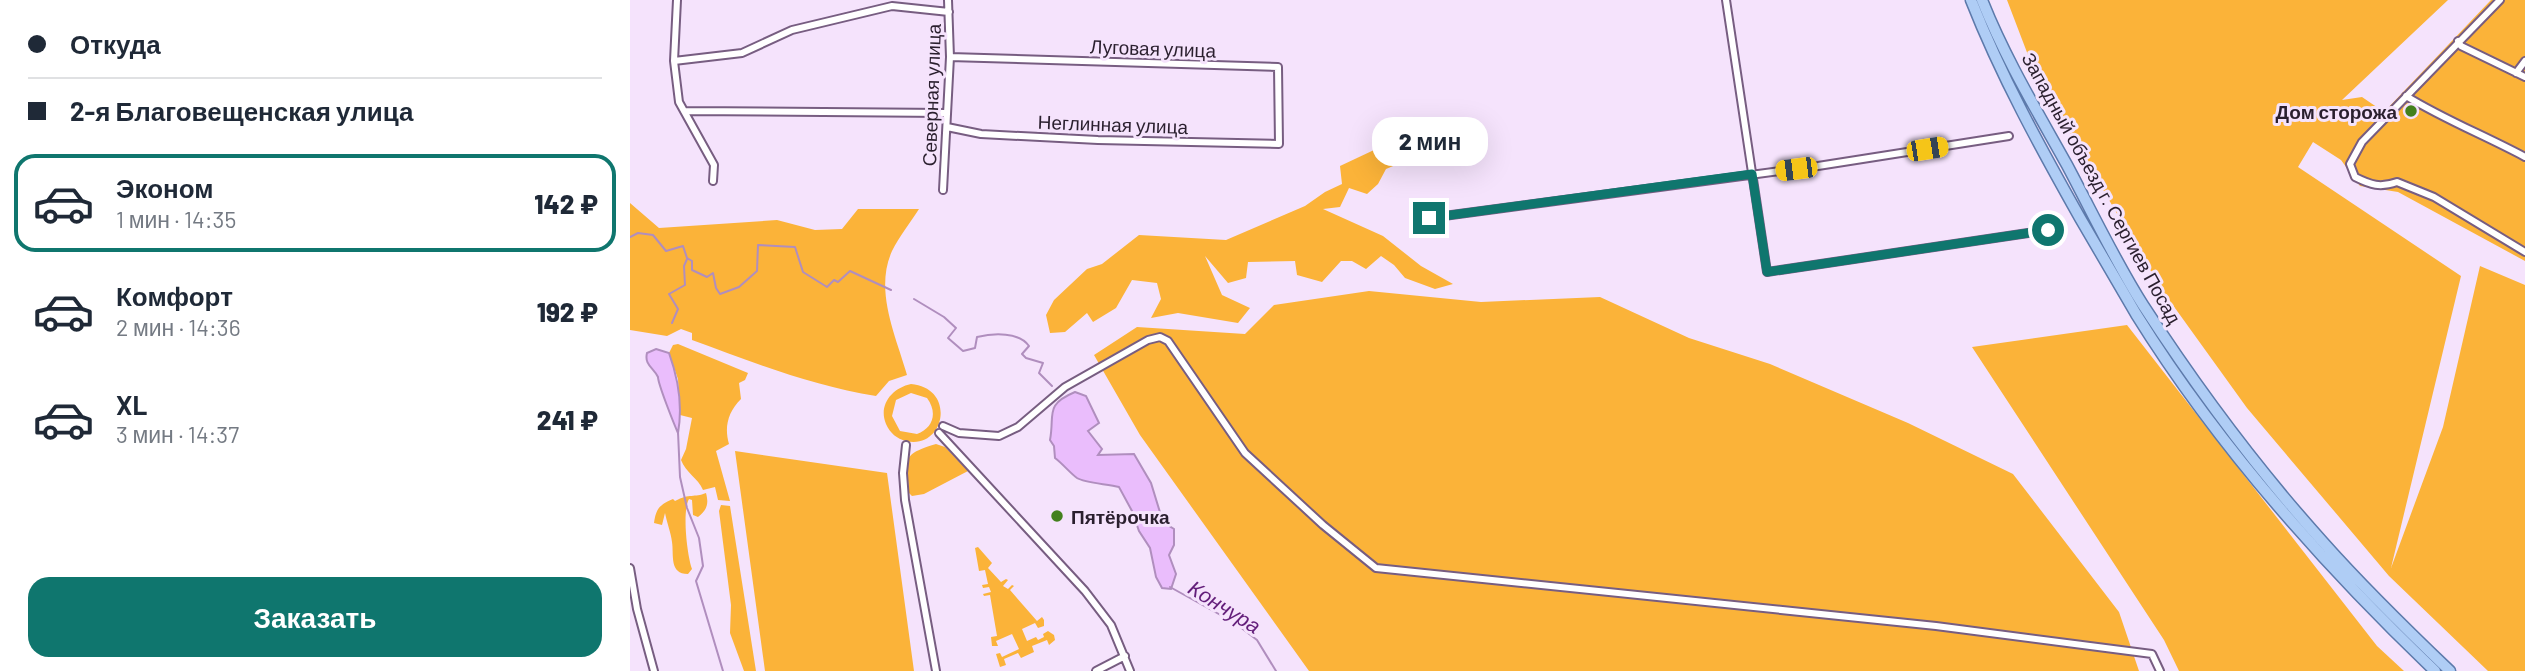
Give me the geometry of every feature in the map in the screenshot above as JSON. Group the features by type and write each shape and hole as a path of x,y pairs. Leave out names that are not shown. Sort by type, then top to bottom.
{"main road":[{"name":"Западный объезд г. Сергиев Посад","path":"1971,0 2037,143 2137,315 2191,394 2247,467 2312,544 2368,607 2435,671"},
{"name":"Западный объезд г. Сергиев Посад","path":"1982,0 1993,28 2028,96 2141,302 2193,379 2220,417 2321,541 2374,598 2450,671"}],"street":[{"path":"677,0 674,61 679,102 714,165 713,181"},
{"name":"Северная улица","path":"943,190 950,57 948,0"},
{"path":"1726,0 1767,272 2048,230"},
{"path":"2500,0 2362,142 2350,164 2355,177 2372,186 2384,187 2398,182 2434,197 2525,251"},
{"path":"674,61 742,53 792,30 892,6 949,12"},
{"path":"2458,41 2461,46 2525,77"},
{"name":"Луговая улица","path":"950,57 1278,67 1279,144"},
{"path":"2516,73 2525,61"},
{"path":"2406,96 2428,110 2525,157"},
{"path":"684,111 946,113"},
{"name":"Неглинная улица","path":"947,127 981,134 1098,140 1279,144"},
{"path":"1429,218 1818,166 2009,136"},
{"path":"943,426 959,433 999,436 1018,427 1065,387 1148,340 1160,337 1168,341 1245,453 1323,525 1376,568 1936,626 2152,654 2160,671"},
{"path":"939,433 1085,591 1111,625 1130,671"},
{"path":"906,444 903,473 905,499 936,671"},
{"path":"630,568 637,609 654,671"},
{"path":"1096,671 1125,656"}],"shaded area":[{"path":"2007,0 2448,0 2342,100 2362,97 2384,112 2491,0 2525,0 2525,261 2398,192 2360,186 2341,160 2313,142 2298,167 2461,276 2391,568 2443,427 2480,266 2525,285 2525,671 2488,671 2389,576 2247,408 2162,290 2036,76"},
{"path":"1400,131 1413,134 1415,139 1398,164 1386,169 1378,184 1367,194 1349,188 1340,207 1323,209 1383,236 1421,266 1453,284 1435,289 1405,278 1394,265 1381,256 1366,269 1352,261 1341,261 1322,282 1297,275 1295,261 1248,262 1246,278 1228,283 1205,256 1222,295 1250,308 1238,323 1178,313 1151,318 1161,299 1157,283 1132,280 1116,308 1093,322 1087,313 1065,332 1050,333 1046,315 1054,300 1087,269 1102,264 1139,235 1226,240 1305,206 1342,184 1340,166 1374,150"},
{"path":"630,203 659,228 777,220 815,230 842,229 858,209 919,209 892,251 885,282 889,313 907,375 889,381 876,396 806,380 760,365 692,340 692,333 681,329 667,336 630,330"},
{"path":"1369,291 1481,302 1600,297 1689,338 1770,364 1908,423 2013,474 2119,612 2139,671 1309,671 1140,435 1094,355 1137,327 1245,334 1274,305"},
{"path":"2127,325 2377,646 2404,671 2179,671 2164,640 1972,347"},
{"path":"678,344 748,373 745,380 739,383 741,399 728,420 729,444 716,451 730,501 718,500 715,487 703,490 681,460 692,418 680,415 678,379 669,353 673,345"},
{"path":"656,349 669,353 675,372 680,402 678,433 658,377 647,361 647,353"},
{"path":"911,384 926,388 935,396 940,406 937,428 930,436 919,441 906,441 897,437 884,417 888,398","holes":["911,393 927,398 933,414 927,428 917,434 900,431 892,416 896,400"]},
{"path":"1075,392 1086,396 1099,423 1088,431 1102,449 1098,455 1134,454 1151,483 1163,522 1174,529 1174,545 1169,555 1176,574 1171,589 1162,588 1156,577 1150,548 1139,531 1119,487 1081,480 1055,458 1054,446 1050,440 1053,411 1059,401"},
{"path":"936,444 945,447 968,471 924,494 912,496 909,493 908,460 916,451"},
{"path":"735,451 887,473 914,671 765,671"},
{"path":"706,493 706,506 698,517 693,515 692,500 689,499 687,505 686,533 692,569 688,574 682,573 675,567 665,513 662,525 654,523 656,514 661,506 673,499 675,501"},
{"path":"721,505 730,506 756,671 744,671 730,633 731,605 719,511"},
{"path":"978,547 992,563 988,568 1001,582 1008,580 1003,586 1008,589 1014,586 1010,590 1037,621 1042,617 1044,620 1044,626 1038,628 1035,623 1022,629 1027,641 1036,637 1038,640 1048,631 1054,635 1055,640 1049,645 1047,640 1032,646 1034,652 1021,658 1018,653 1004,659 1006,665 1000,667 996,654 1000,653 1002,657 1019,649 1012,634 996,641 998,646 992,646 991,637 997,636 990,595 983,594 991,592 989,587 983,588 982,585 988,584 985,570 979,571 975,548"}],"waterway":[{"name":"Кончура","path":"630,237 638,233 653,235 666,251 683,246 687,258 692,261 692,270 707,277 713,273 720,294 739,287 757,271 758,245 795,247 803,272 827,287 834,280 838,282 850,271 891,290"},
{"path":"672,323 678,309 669,294 685,285 684,266 687,259"},
{"name":"Кончура","path":"914,299 944,317 956,328 948,338 963,351 975,348 977,337 998,334 1025,341 1029,346 1022,354 1026,358 1043,363 1039,373 1052,386"},
{"path":"678,432 680,477 687,508 699,538 703,566 696,581 723,671"},
{"name":"Кончура","path":"1170,587 1235,623 1257,640 1276,671"}],"place":[{"name":"Дом сторожа","path":"2411,111"},
{"name":"Пятёрочка","path":"1057,516"}],"route":[{"path":"1429,218 1752,174 1767,272 2048,230"}]}
